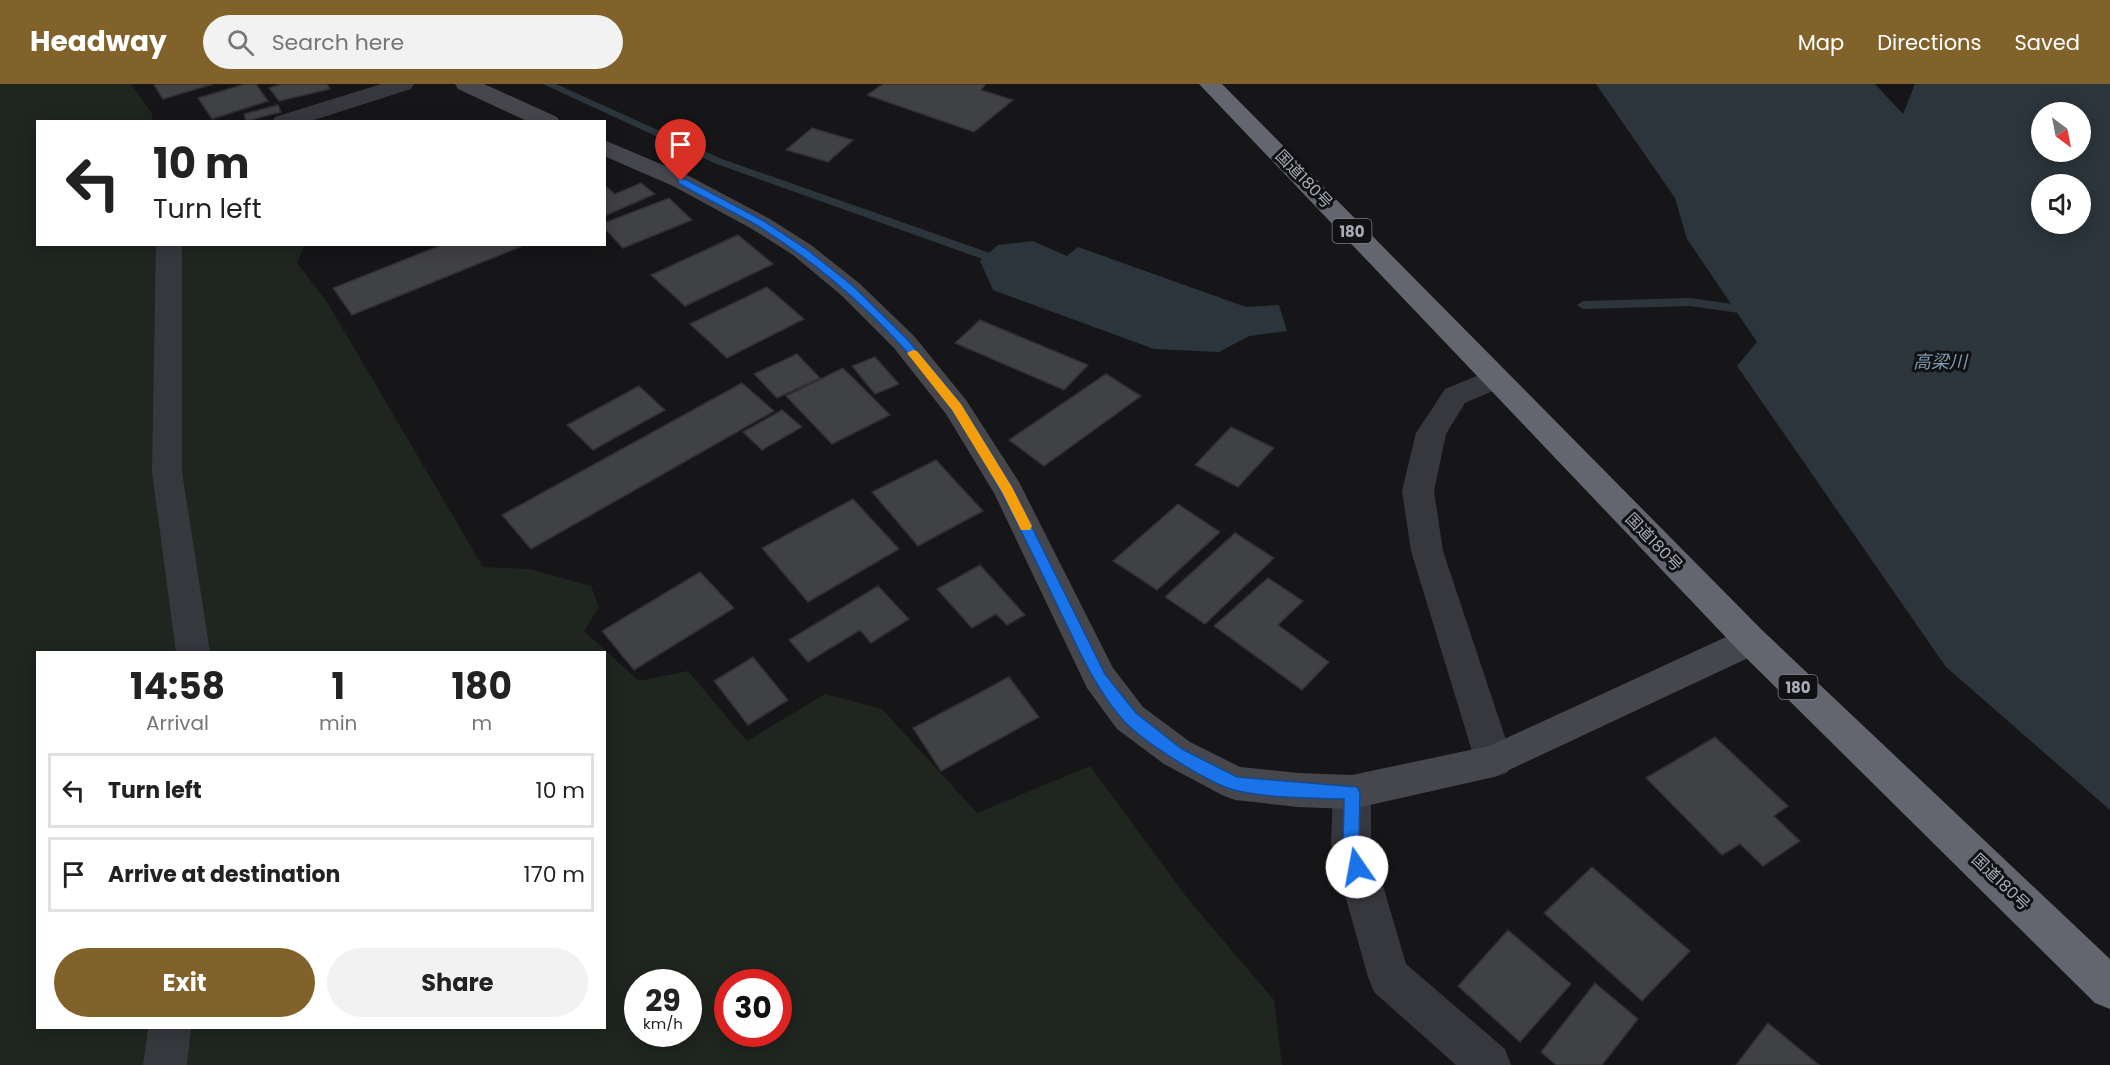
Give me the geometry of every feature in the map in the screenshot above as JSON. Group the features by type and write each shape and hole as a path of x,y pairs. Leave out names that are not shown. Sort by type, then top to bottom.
{"highway":[{"name":"国道180号","path":"1210,84 1494,379 1751,641 2110,988"}],"street":[{"path":"289,120 403,84"},
{"path":"466,84 545,120"},
{"path":"606,148 681,181 761,224 802,250 850,289 904,342 956,407 1008,490 1100,678 1130,718 1177,753 1235,783 1298,790 1352,792 1494,761 1751,641"},
{"path":"169,246 167,472 193,651"},
{"path":"1494,379 1455,396 1431,433 1418,491 1428,551 1494,761"},
{"path":"1352,792 1351,845 1389,977 1489,1065"},
{"path":"165,1065 170,1029"}],"shaded area":[{"path":"0,84 131,84 152,114 152,120 36,120 36,246 305,246 297,263 327,302 483,567 529,569 591,586 599,607 584,631 606,651 639,681 688,671 747,741 825,694 882,709 977,813 1090,766 1188,899 1274,1000 1282,1065 0,1065"}],"water":[{"name":"高梁川","path":"1596,84 1875,84 1903,114 1915,84 2110,84 2110,810 1946,667 1737,366 1757,342 1687,239 1675,198"},
{"path":"1033,241 1067,256 1078,247 1246,307 1279,305 1287,331 1249,336 1219,352 1154,349 993,290 980,261 998,245"}],"building":[{"path":"213,84 163,99 154,85"},
{"path":"245,84 256,84 268,101 212,119 198,98"},
{"path":"281,84 327,84 330,89 279,101 269,88"},
{"path":"883,84 986,84 981,90 1013,100 974,132 867,95"},
{"path":"278,105 281,112 250,120 246,120 244,114"},
{"path":"812,128 853,140 828,162 786,150"},
{"path":"641,183 655,194 606,215 606,187 615,194"},
{"path":"669,198 692,220 623,248 606,230 606,222"},
{"path":"738,235 773,264 685,306 651,275"},
{"path":"439,246 522,246 352,315 333,288"},
{"path":"767,287 804,319 727,358 690,324"},
{"path":"980,320 1088,365 1064,390 955,343"},
{"path":"797,354 820,378 777,398 754,374"},
{"path":"875,357 899,384 875,394 852,366"},
{"path":"843,368 890,415 832,444 786,396"},
{"path":"1106,374 1141,396 1044,466 1009,440"},
{"path":"742,383 774,411 531,549 502,515"},
{"path":"639,386 665,410 593,450 567,425"},
{"path":"782,410 802,427 762,450 743,432"},
{"path":"1231,427 1274,448 1238,487 1195,465"},
{"path":"936,460 983,511 918,546 872,492"},
{"path":"853,499 899,549 808,602 762,548"},
{"path":"1178,504 1220,532 1157,590 1113,561"},
{"path":"1235,533 1274,558 1205,624 1165,597"},
{"path":"980,565 1025,615 1007,625 996,614 972,628 937,589"},
{"path":"700,572 734,608 634,670 602,631"},
{"path":"1268,578 1303,601 1278,625 1329,662 1302,690 1214,626"},
{"path":"878,586 909,619 871,643 860,630 808,662 789,640"},
{"path":"753,657 788,700 748,725 714,681"},
{"path":"1009,677 1039,717 941,771 913,728"},
{"path":"1715,737 1788,806 1774,816 1800,841 1763,866 1740,844 1722,855 1646,778"},
{"path":"1592,867 1690,951 1642,1001 1544,913"},
{"path":"1508,930 1571,984 1520,1042 1458,986"},
{"path":"1595,983 1638,1019 1602,1065 1556,1065 1541,1052"},
{"path":"1768,1023 1819,1065 1736,1065"}],"waterway":[{"path":"548,84 718,161 1006,263"},
{"path":"1583,305 1690,302 1753,311"}],"slow traffic":[{"path":"913,353 956,407 1008,490 1025,526"}],"route":[{"path":"681,181 761,224 802,250 850,289 904,342 956,407 1008,490 1100,678 1130,718 1177,753 1235,783 1298,790 1352,792 1351,845 1357,867"}]}
